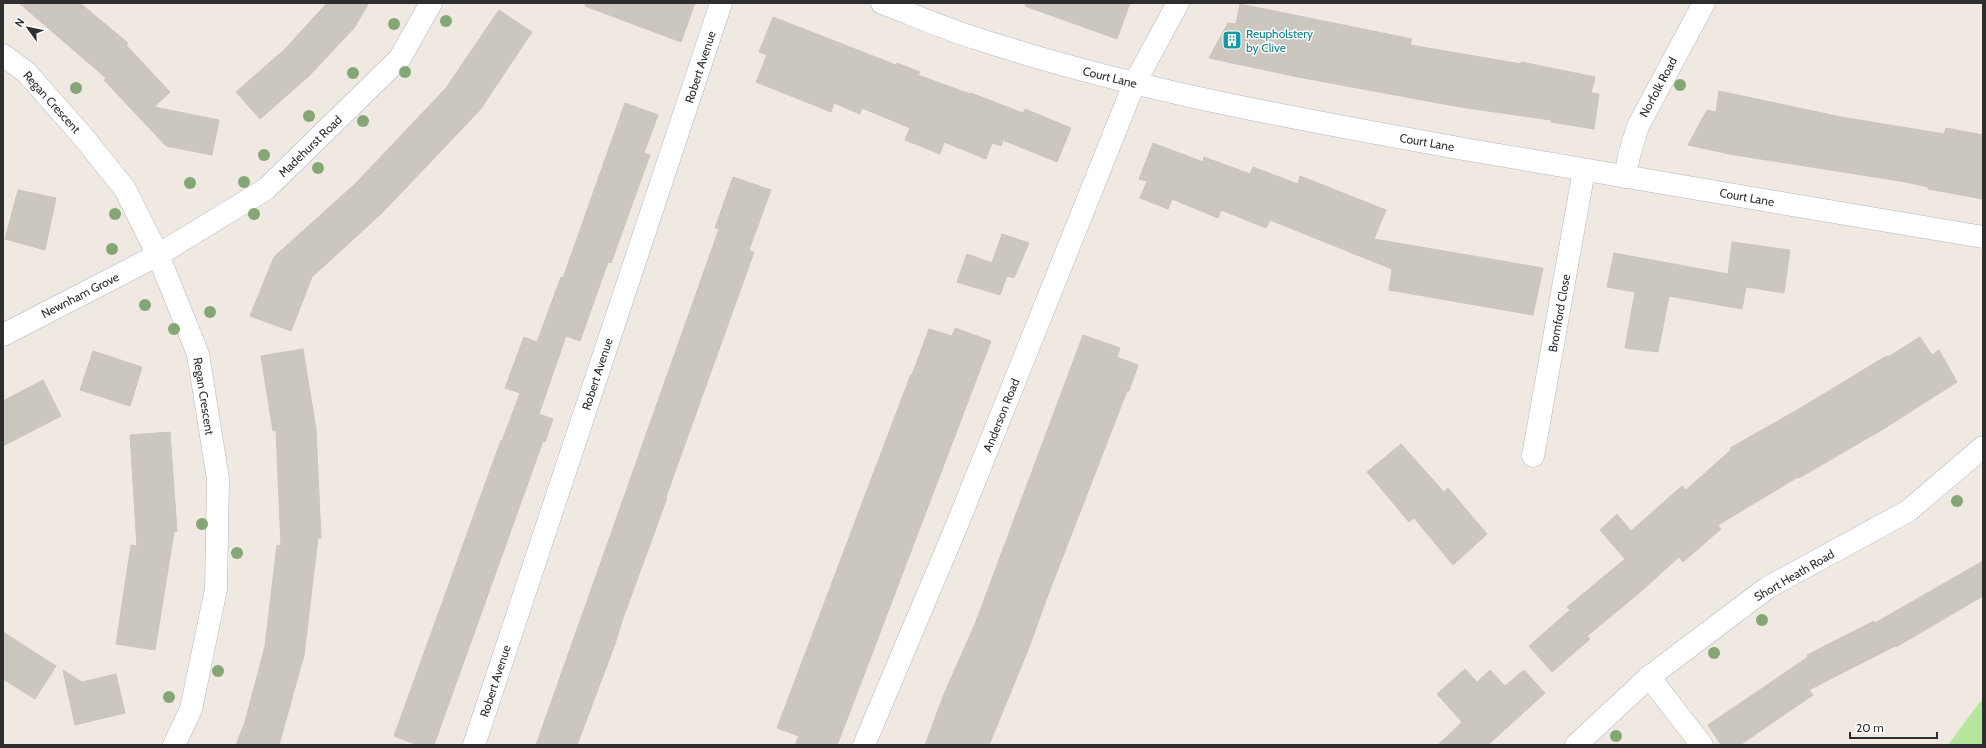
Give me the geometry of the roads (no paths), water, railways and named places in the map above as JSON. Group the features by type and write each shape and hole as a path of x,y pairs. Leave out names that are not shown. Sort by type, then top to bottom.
{"street":[{"name":"Madehurst Road","path":"158,255 266,189 400,58 431,3"},
{"name":"Robert Avenue","path":"474,745 721,3"},
{"name":"Court Lane","path":"882,3 975,39 1134,84 1358,130 1584,170 1983,237"},
{"name":"Anderson Road","path":"864,745 957,525 1134,84 1178,3"},
{"name":"Norfolk Road","path":"1625,176 1638,126 1704,3"},
{"name":"Regan Crescent","path":"3,54 26,72 80,133 125,189 158,255 198,354 218,479 216,589 191,709 174,745"},
{"name":"Bromford Close","path":"1533,456 1584,170"},
{"name":"Newnham Grove","path":"3,335 158,255"},
{"name":"Short Heath Road","path":"1576,745 1649,677 1767,588 1908,511 1983,447"},
{"path":"1649,677 1702,745"}],"place":[{"name":"Reupholstery by Clive","path":"1232,40"}]}
